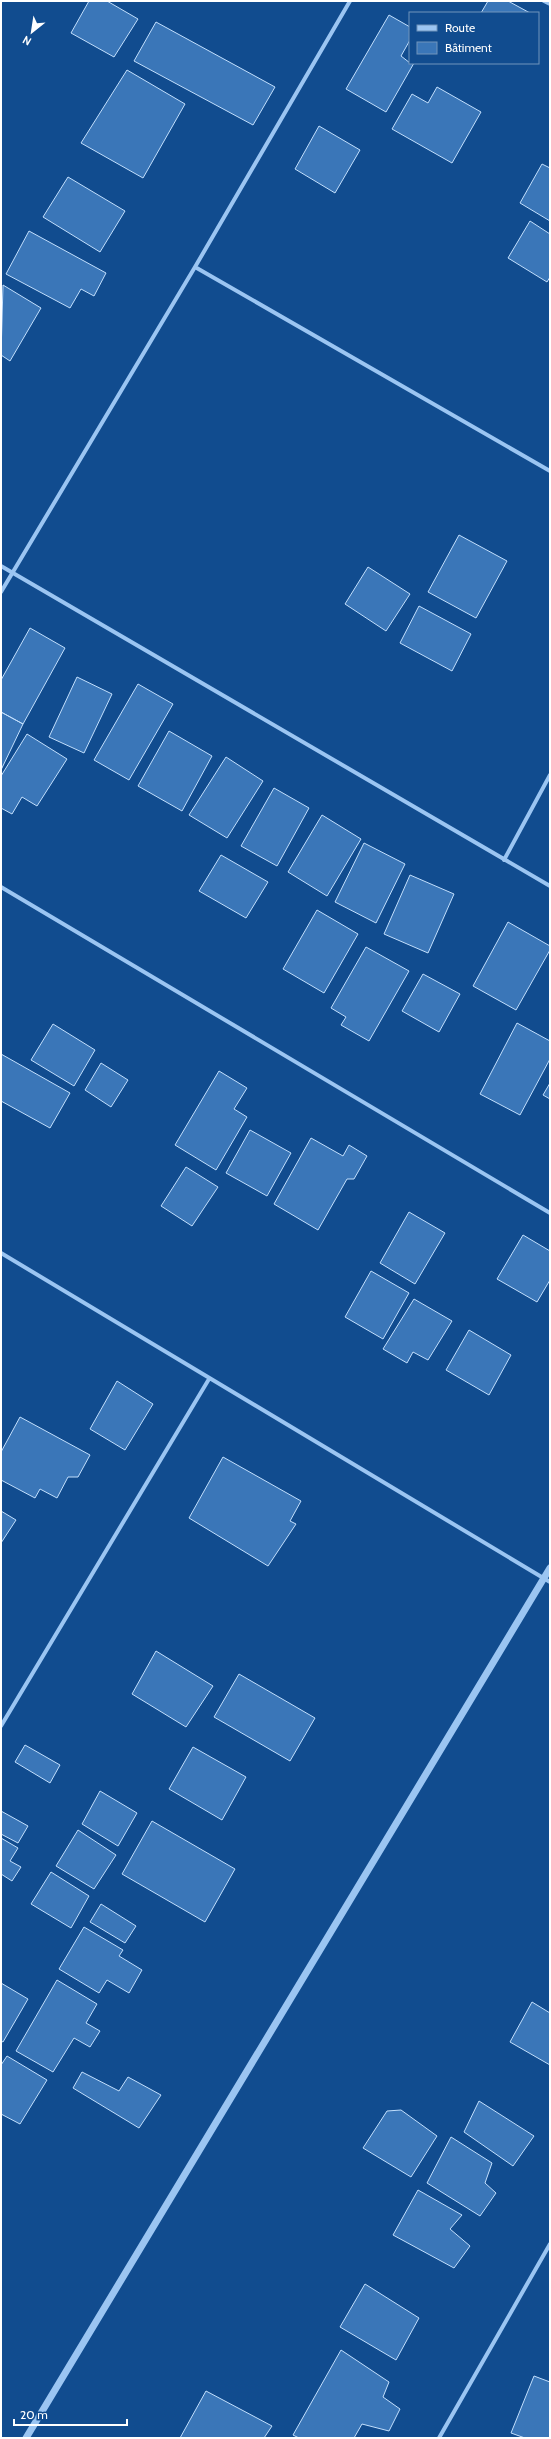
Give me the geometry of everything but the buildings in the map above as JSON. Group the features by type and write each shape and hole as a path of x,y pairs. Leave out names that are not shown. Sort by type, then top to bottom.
{"street":[{"path":"1,592 195,267 350,1"},
{"path":"544,1 550,4"},
{"path":"195,267 550,471"},
{"path":"1,566 550,886"},
{"path":"504,860 550,775"},
{"path":"1,887 550,1213"},
{"path":"1,1253 546,1580"},
{"path":"1,1726 209,1379"},
{"path":"26,2438 546,1580 550,1568"},
{"path":"439,2438 550,2244"}]}
